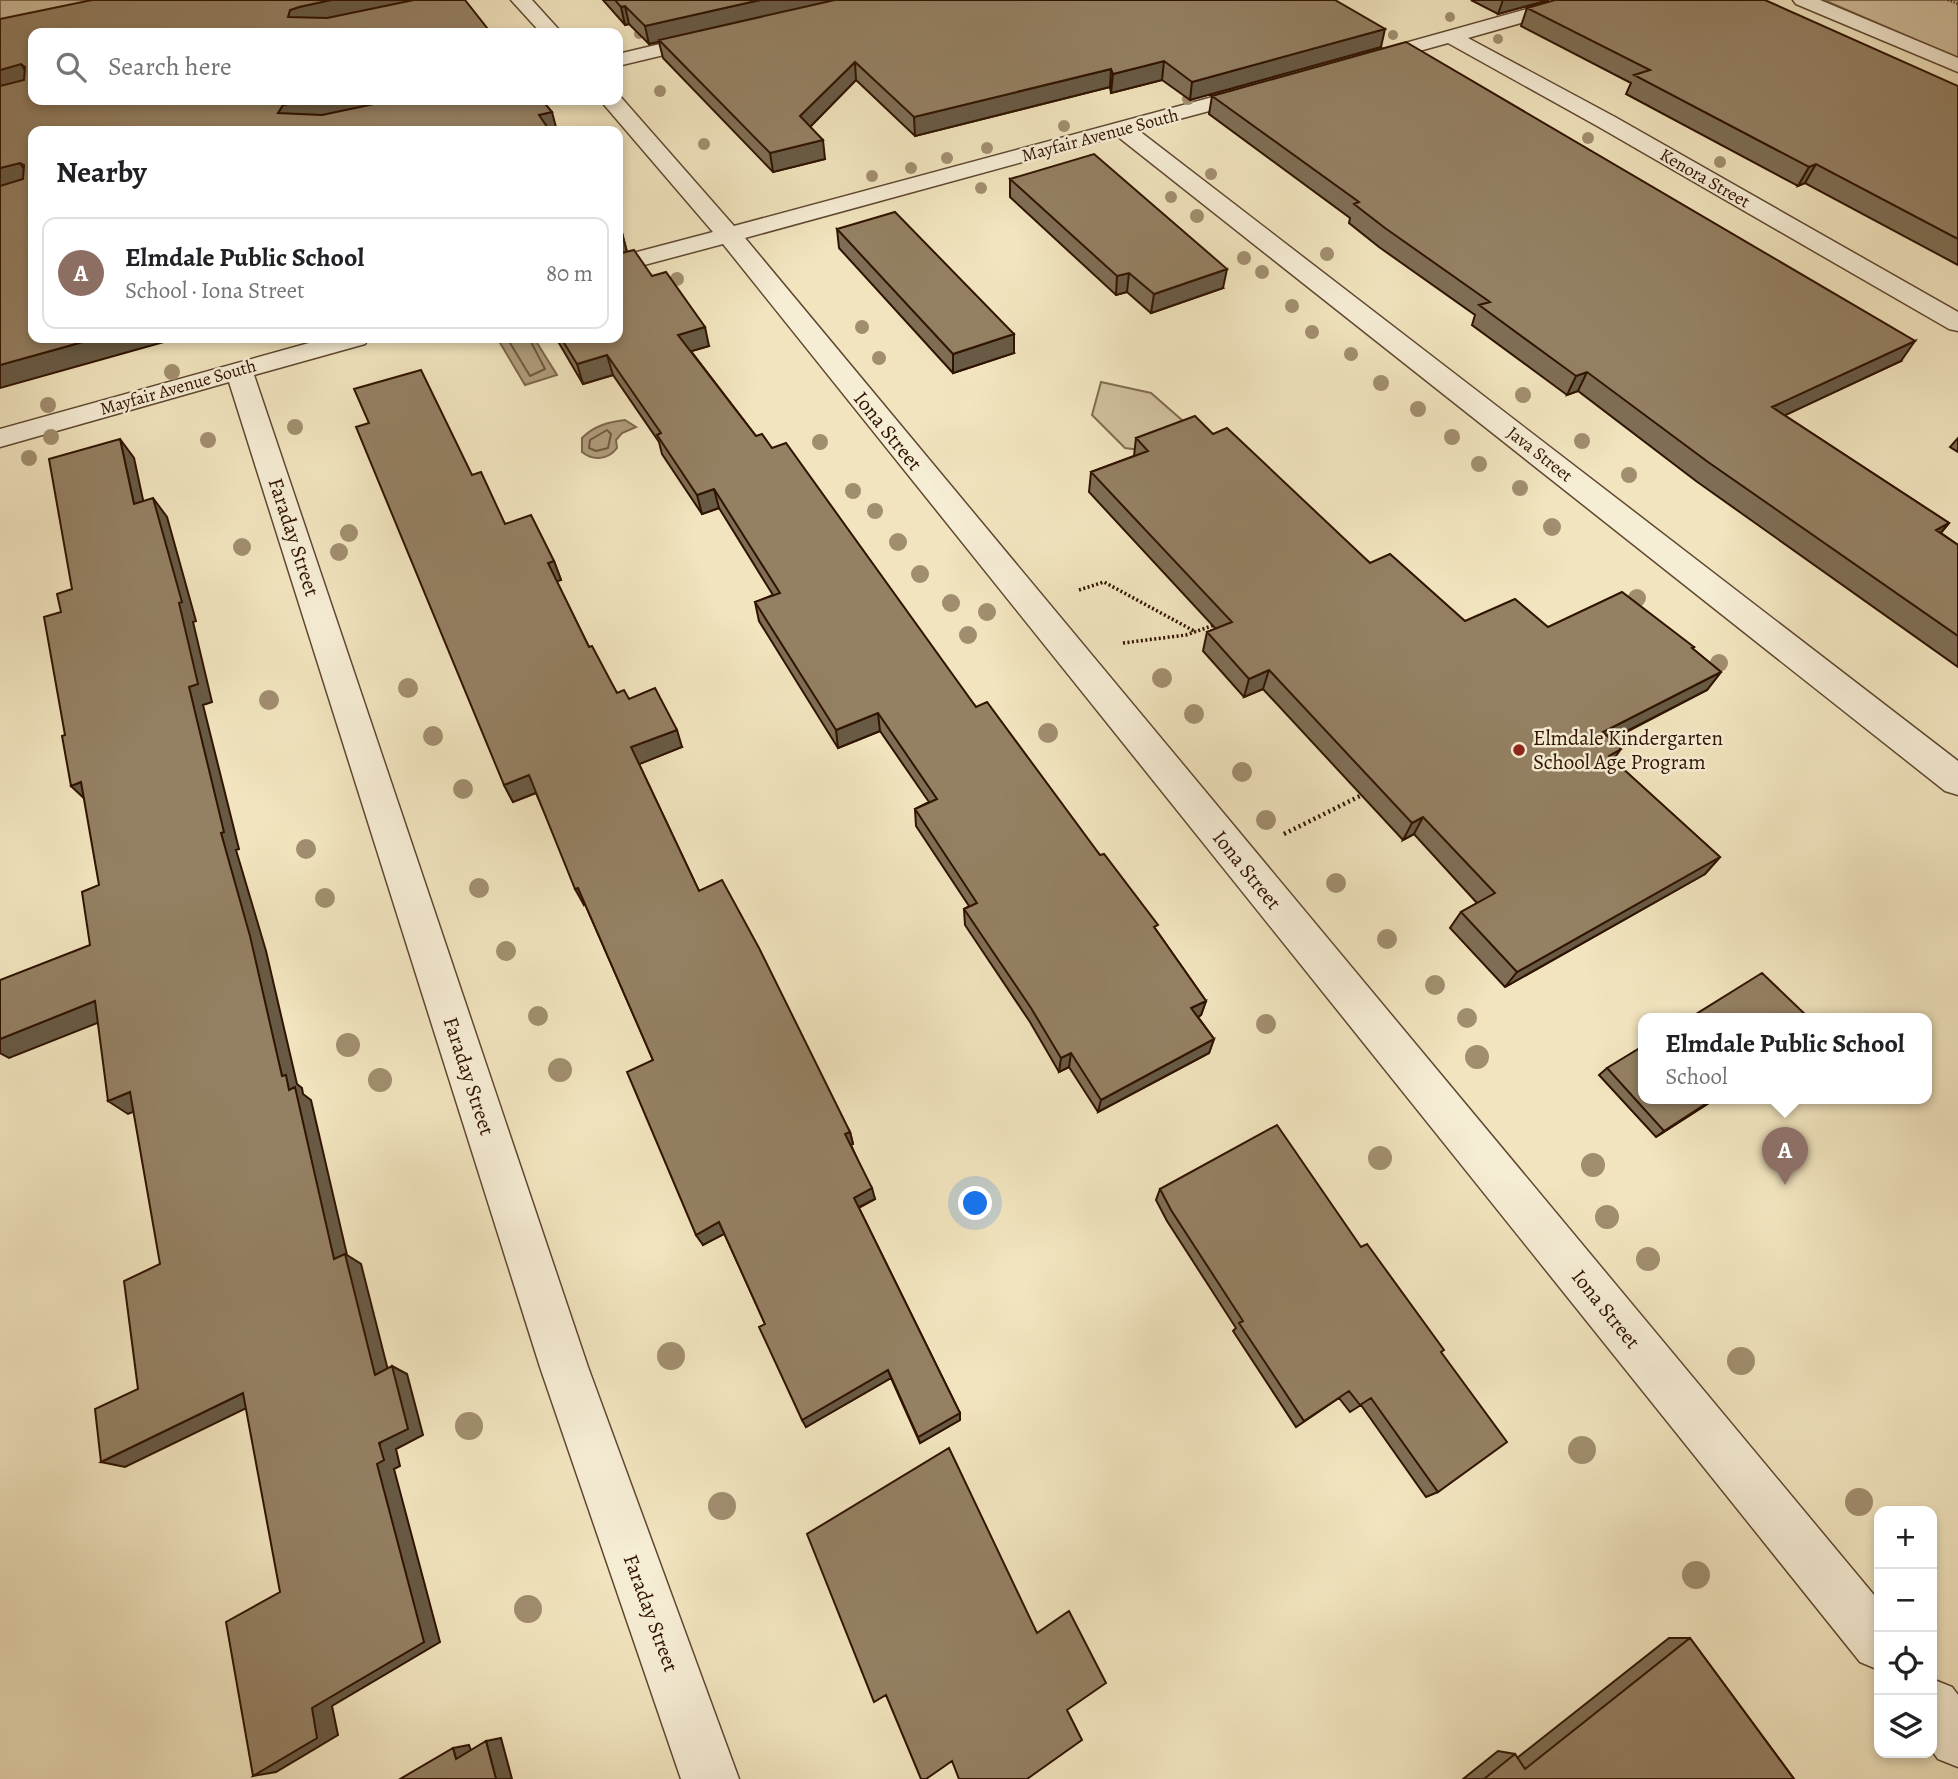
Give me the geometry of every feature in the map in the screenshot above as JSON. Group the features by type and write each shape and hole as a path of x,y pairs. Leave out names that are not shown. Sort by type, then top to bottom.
{"street":[{"path":"521,0 547,28"},
{"path":"1345,66 1581,0"},
{"path":"1803,0 1958,66"},
{"path":"623,59 727,34"},
{"name":"Kenora Street","path":"1450,36 1607,122 1958,323"},
{"name":"Mayfair Avenue South","path":"623,264 1279,84"},
{"name":"Iona Street","path":"615,105 729,235 1874,1637"},
{"name":"Java Street","path":"1122,129 1958,781"},
{"name":"Mayfair Avenue South","path":"0,438 338,343"},
{"name":"Faraday Street","path":"239,370 564,1367 710,1779"},
{"path":"1937,1713 1958,1739"}],"path":[{"path":"1948,0 1958,4"},
{"path":"1072,592 1104,582 1196,632"},
{"path":"1159,639 1196,632 1219,623"},
{"path":"1236,857 1362,795"}],"shaded area":[{"path":"0,0 123,0 0,25"},
{"path":"1824,0 1958,0 1958,58"},
{"path":"1101,382 1151,393 1183,421 1179,455 1125,448 1092,415"}],"water":[{"path":"500,343 537,343 557,375 525,385"},
{"path":"625,420 636,427 622,433 616,440 617,448 609,455 591,457 582,452 582,438 591,430"}],"building":[{"path":"92,0 331,0 290,10 288,17 327,18 414,0 465,0 487,28 28,28 28,105 283,105 278,113 322,115 369,105 546,105 552,112 539,115 547,126 28,126 28,343 79,343 0,365 0,186 23,179 24,165 20,163 0,168 0,86 24,80 25,67 21,64 0,70 0,19"},
{"path":"615,0 760,0 645,26"},
{"path":"835,0 1335,0 1385,29 1192,82 1164,61 1113,74 1111,69 914,117 855,62 800,116 823,140 770,153 659,40"},
{"path":"1555,0 1765,0 1958,86 1958,239 1816,164 1809,167 1634,75 1650,70 1527,8"},
{"path":"1406,42 1915,341 1772,407 1949,523 1936,530 1958,545 1958,636 1708,462 1587,372 1576,376 1479,305 1490,302 1385,228 1354,204 1359,202 1212,96"},
{"path":"1094,154 1227,269 1154,294 1129,273 1117,276 1010,179"},
{"path":"895,212 1014,334 953,354 837,229"},
{"path":"634,250 652,276 666,272 705,327 678,335 756,436 762,434 772,448 786,443 976,707 987,702 1100,855 1104,854 1158,925 1154,927 1206,1001 1191,1008 1214,1039 1101,1100 1071,1053 1061,1058 1031,1008 964,909 977,903 915,809 937,799 878,713 836,730 755,602 780,593 714,489 697,495 657,435 661,433 607,355 577,364 564,343 623,343 623,253"},
{"path":"421,370 472,475 481,472 505,524 531,515 554,561 548,563 589,647 592,646 617,693 624,690 629,699 655,688 677,730 631,747 699,891 722,880 759,948 850,1132 845,1134 872,1188 854,1198 960,1413 918,1437 888,1370 802,1420 759,1327 765,1324 719,1222 696,1235 627,1072 653,1060 578,888 575,889 529,775 504,785 356,427 369,423 354,389"},
{"path":"1195,416 1213,434 1227,428 1370,563 1390,554 1465,621 1515,599 1548,627 1622,592 1694,647 1692,648 1721,672 1603,732 1621,749 1609,756 1720,857 1517,972 1461,912 1495,893 1423,817 1412,823 1269,670 1249,679 1207,632 1232,622 1091,472 1148,451 1136,438"},
{"path":"120,439 134,504 153,498 182,602 179,603 198,684 189,687 224,832 221,833 250,936 282,1076 286,1075 289,1090 295,1087 334,1259 345,1254 375,1375 392,1366 408,1429 379,1443 384,1460 377,1464 424,1642 312,1708 317,1738 253,1776 226,1622 280,1592 243,1393 101,1462 95,1409 138,1389 124,1281 160,1264 130,1092 108,1101 95,1001 0,1039 0,980 90,945 82,892 99,885 81,782 71,786 62,736 65,735 44,617 61,612 57,594 72,589 49,459"},
{"path":"1762,973 1804,1013 1698,1013"},
{"path":"1638,1049 1638,1102 1607,1068"},
{"path":"1640,1104 1705,1104 1664,1131"},
{"path":"1277,1125 1361,1247 1367,1244 1507,1442 1438,1492 1371,1398 1360,1405 1349,1391 1304,1421 1239,1323 1243,1321 1160,1189"},
{"path":"949,1448 1037,1633 1069,1611 1106,1683 1067,1710 1082,1740 1027,1779 959,1779 952,1761 926,1779 921,1779 886,1695 874,1702 807,1534"},
{"path":"1690,1638 1794,1779 1484,1779 1515,1754 1525,1769"},
{"path":"486,1741 496,1779 400,1779 453,1748 456,1759"}],"place":[{"name":"Elmdale Kindergarten School Age Program","path":"1519,750"},
{"name":"Elmdale Public School","path":"1785,1185"}]}
